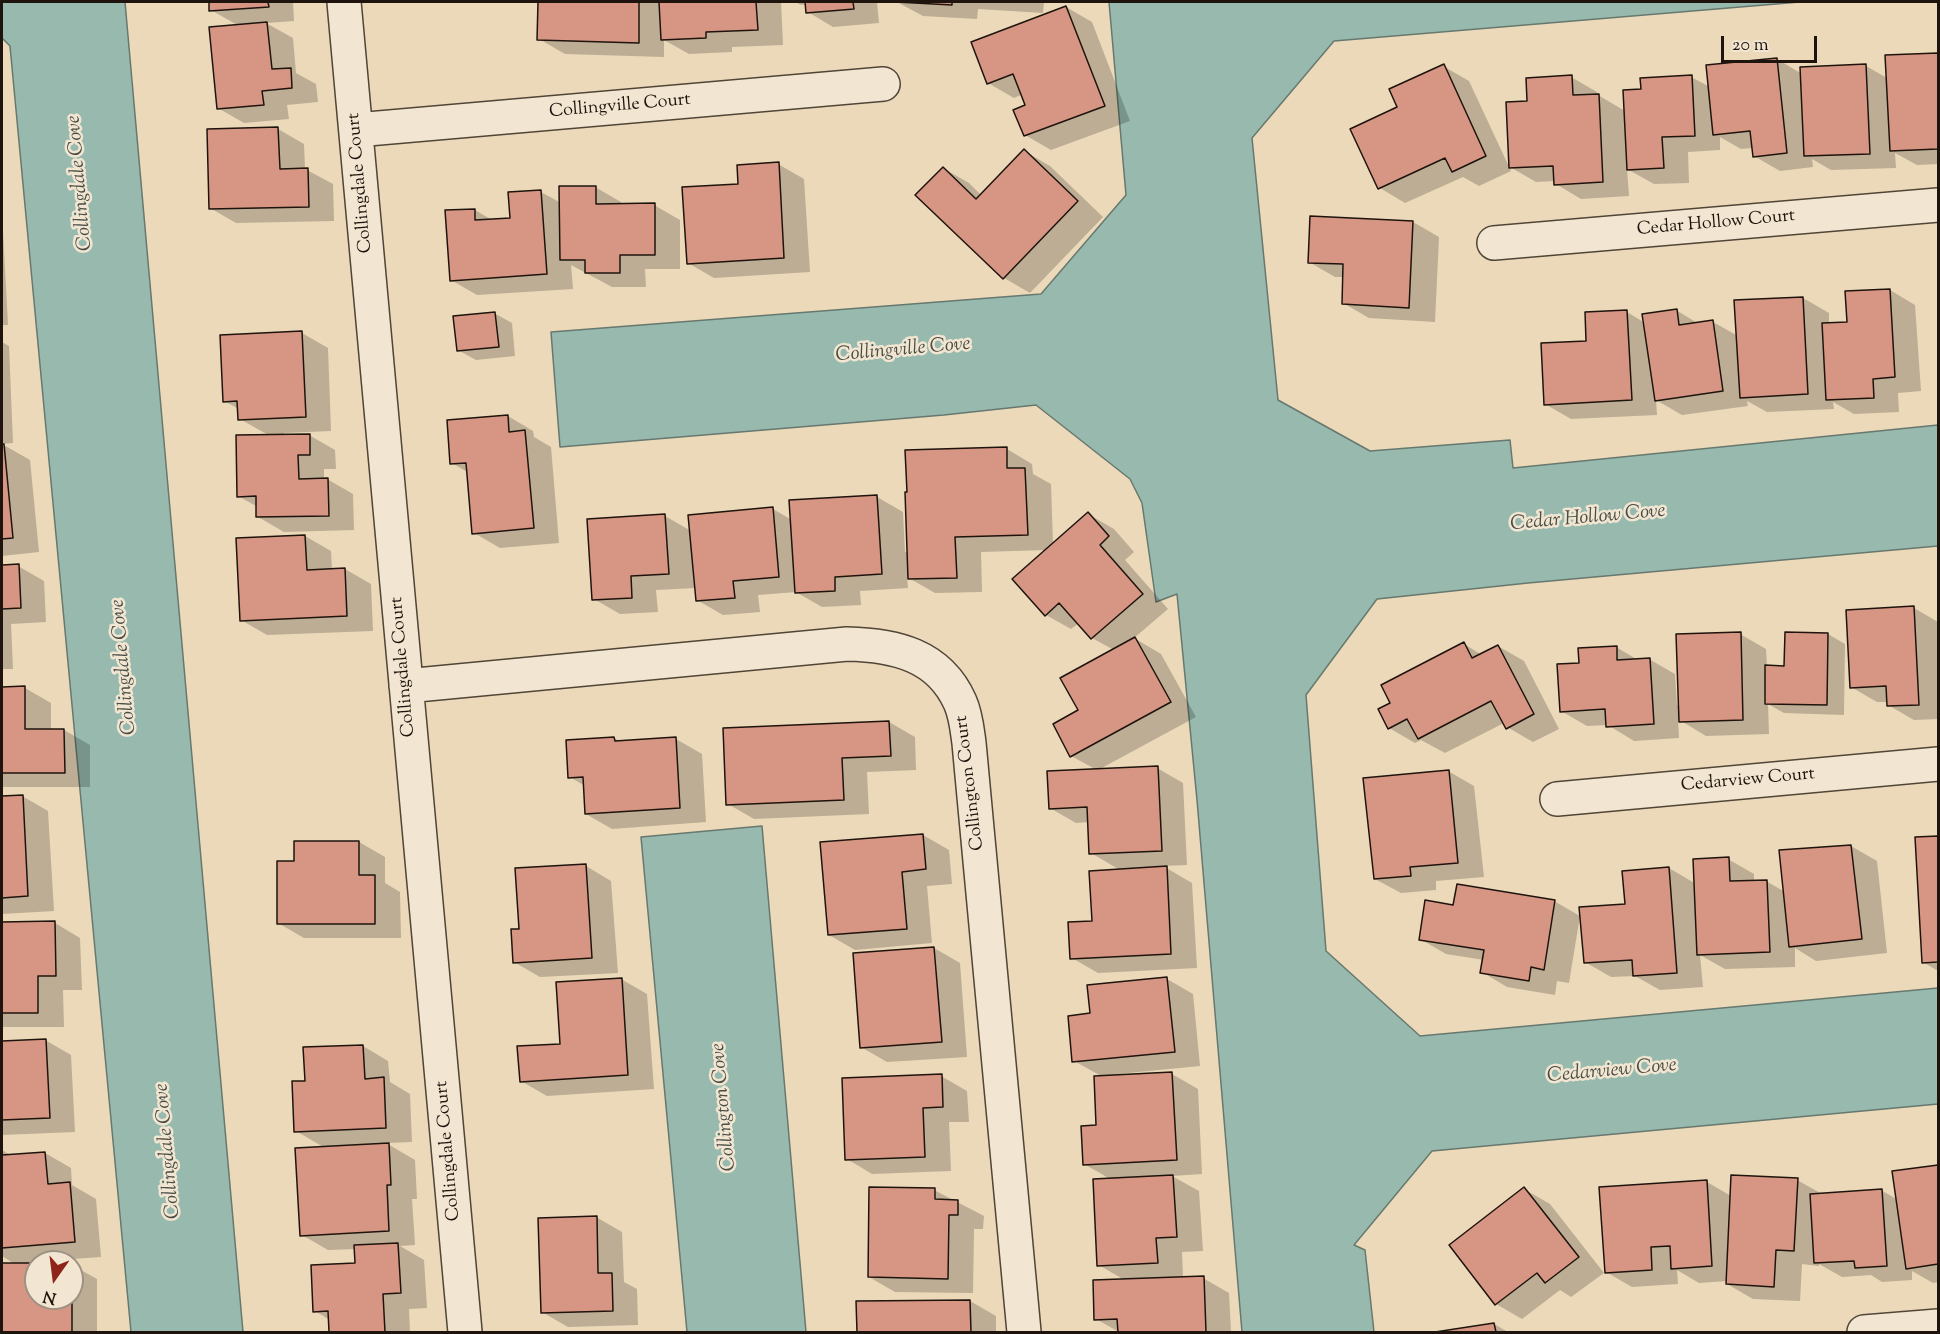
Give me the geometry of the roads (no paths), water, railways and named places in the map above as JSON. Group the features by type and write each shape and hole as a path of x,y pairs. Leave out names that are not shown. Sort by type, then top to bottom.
{"street":[{"name":"Collingdale Court","path":"344,2 465,1332"},
{"name":"Collingville Court","path":"356,130 883,84"},
{"name":"Cedar Hollow Court","path":"1494,243 1938,205"},
{"name":"Collington Court","path":"406,686 847,645 892,648 930,664 942,675 960,703 966,720 969,743 1024,1332"},
{"name":"Cedarview Court","path":"1557,799 1938,764"},
{"path":"1864,1332 1938,1326"}],"water":[{"name":"Collingdale Cove","path":"2,2 125,2 243,1332 131,1332 10,46 2,38"},
{"path":"1109,2 1800,2 1334,41 1252,138 1278,400 1370,451 1510,440 1513,468 1938,425 1938,546 1377,599 1306,695 1326,951 1420,1036 1938,988 1938,1104 1432,1151 1354,1245 1365,1250 1374,1332 1242,1332 1197,800 1177,594 1156,602 1142,503 1130,479 1036,405 944,415 560,447 551,332 1041,294 1126,195"},
{"name":"Collington Cove","path":"762,826 806,1332 687,1332 641,837"}],"water label":[{"name":"Collingville Cove","path":"903,351"},
{"name":"Cedar Hollow Cove","path":"1588,519"},
{"name":"Cedarview Cove","path":"1612,1072"}]}
